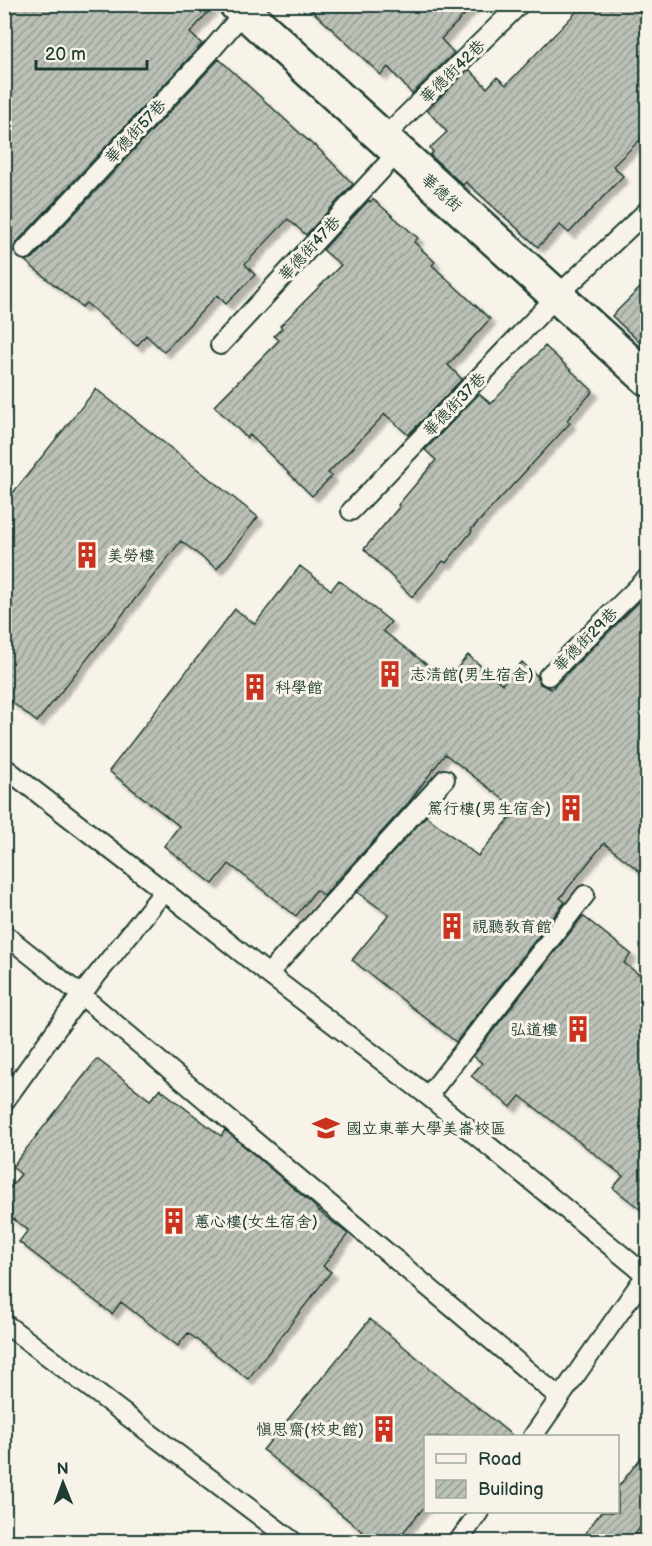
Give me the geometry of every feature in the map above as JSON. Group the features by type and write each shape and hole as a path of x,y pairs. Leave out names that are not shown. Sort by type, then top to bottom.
{"street":[{"name":"華德街","path":"244,7 391,145 648,379"}],"lane":[{"name":"華德街42巷","path":"391,145 520,4"},
{"name":"華德街57巷","path":"25,250 202,61 244,7"},
{"name":"華德街47巷","path":"220,345 391,145"},
{"name":"華德街37巷","path":"351,511 557,296 648,210"},
{"name":"華德街29巷","path":"548,676 648,577"},
{"path":"4,767 428,1096 647,1275 534,1435"},
{"path":"268,974 445,779"},
{"path":"4,1102 81,995 164,891"},
{"path":"428,1096 585,895"},
{"path":"4,934 81,995 560,1398"},
{"path":"4,1323 294,1542"},
{"path":"458,1542 478,1513"}],"building":[{"path":"4,4 215,4 190,33 202,44 17,242 14,252 4,244"},
{"path":"305,4 475,4 441,39 454,53 412,94 388,67 381,75"},
{"path":"584,4 648,4 648,132 613,166 623,176 569,233 560,225 538,247 466,182 463,185 430,155 433,152 430,148 447,132 427,110 469,69 487,88 497,77 506,85"},
{"path":"219,59 315,145 353,184 306,235 288,219 245,264 255,275 226,304 217,295 164,352 146,335 137,346 86,303 82,307 25,261 33,258"},
{"path":"373,199 418,238 414,242 435,262 432,265 490,319 448,365 462,379 408,435 385,414 328,473 332,476 312,496 250,435 247,438 214,406 279,340 274,336 282,328 280,326 341,265 323,250 369,200 370,202"},
{"path":"648,280 648,350 612,316"},
{"path":"545,346 593,391 567,420 570,423 471,530 446,563 443,561 412,597 364,549 436,460 425,450 479,394 491,404"},
{"name":"美勞樓","path":"96,389 258,517 217,569 181,541 37,722 4,696 4,504"},
{"path":"300,566 331,590 339,580 391,622 383,631 447,680 468,655 502,684 522,662 537,676 540,684 551,689 648,593 648,878 604,843 560,898 565,902 456,1042 352,960 389,915 357,892 426,816 478,856 517,810 445,754 409,802 324,896 316,890 296,916 229,864 213,884 164,846 179,826 109,771 235,609 255,624"},
{"name":"弘道樓","path":"583,916 631,954 624,963 648,981 648,1215 613,1188 623,1176 520,1096 511,1107 471,1076 482,1063 473,1056"},
{"name":"蕙心樓(女生宿舍)","path":"97,1059 150,1100 160,1089 221,1136 225,1130 348,1234 323,1266 331,1272 248,1379 188,1333 178,1346 121,1302 112,1314 19,1242 28,1230 4,1212 4,1195 21,1174 12,1167"},
{"name":"慎思齋(校史館)","path":"370,1319 512,1435 424,1435 424,1507 395,1542 375,1542 263,1450"},
{"path":"648,1449 648,1517 629,1542 579,1542 600,1513 619,1513 619,1486"}],"place":[{"name":"美勞樓","path":"87,555"},
{"name":"志清館(男生宿舍)","path":"390,674"},
{"name":"科學館","path":"255,687"},
{"name":"篤行樓(男生宿舍)","path":"571,808"},
{"name":"視聽教育館","path":"452,926"},
{"name":"弘道樓","path":"578,1029"},
{"name":"國立東華大學美崙校區","path":"326,1128"},
{"name":"蕙心樓(女生宿舍)","path":"174,1221"},
{"name":"慎思齋(校史館)","path":"384,1429"}]}
